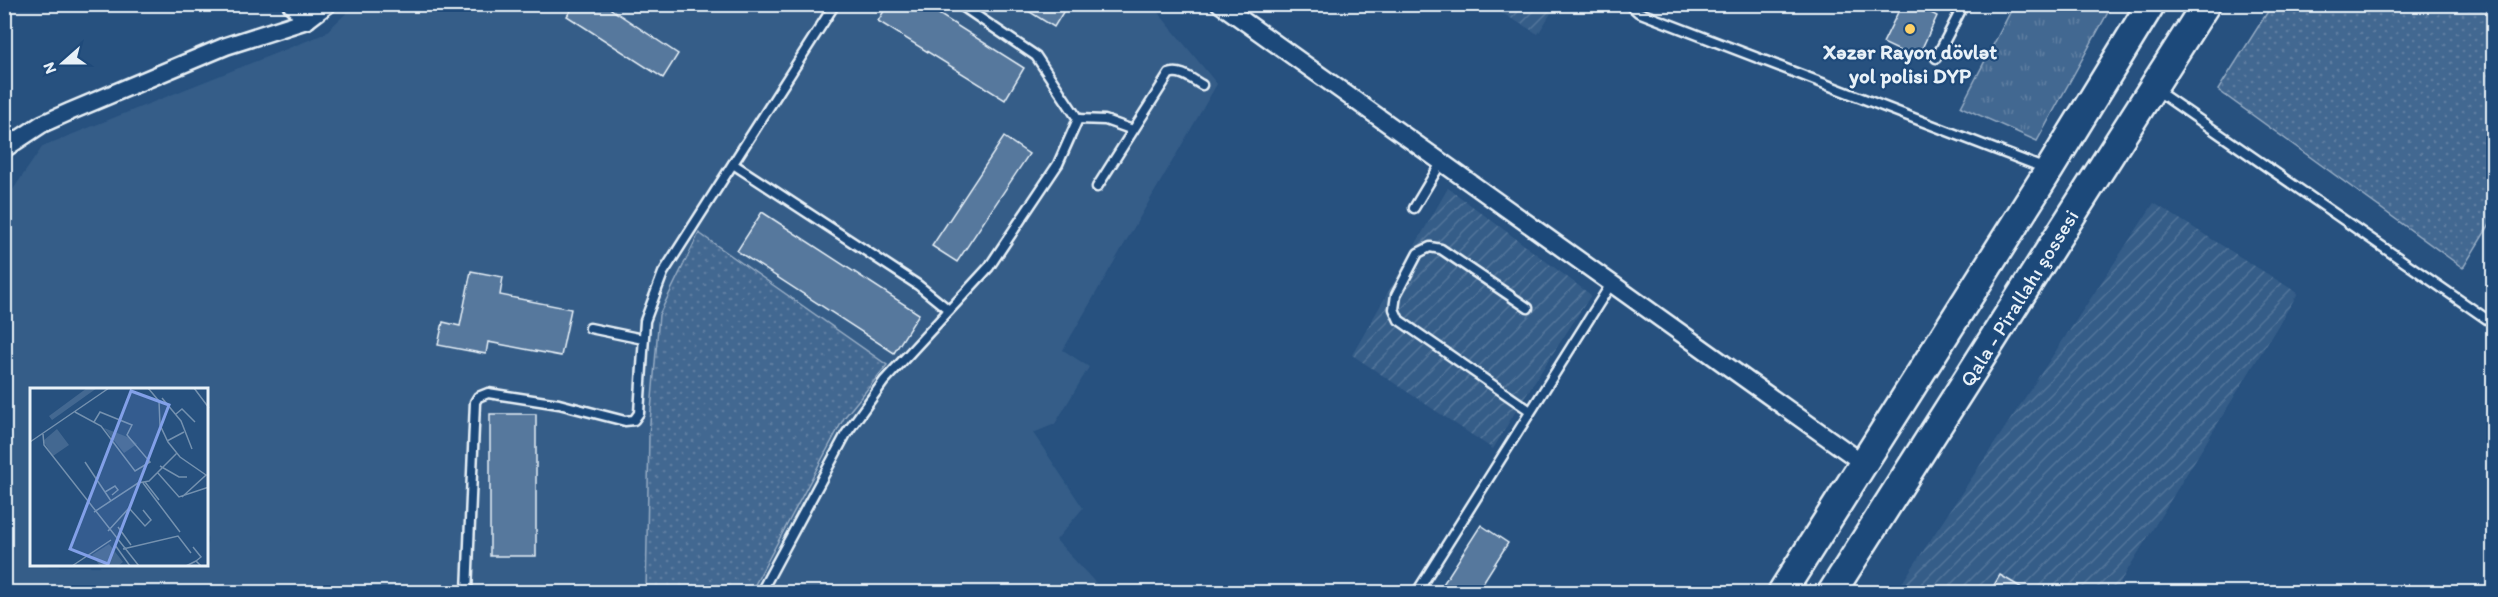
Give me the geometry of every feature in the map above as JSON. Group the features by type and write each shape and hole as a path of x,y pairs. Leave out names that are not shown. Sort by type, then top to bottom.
{"main road":[{"name":"Qala - Pirallahı şossesi","path":"1782,592 2049,170 2151,4"},
{"name":"Qala - Pirallahı şossesi","path":"1838,589 2206,4"}],"street":[{"path":"291,4 306,20"},
{"path":"4,149 42,124 220,41 306,20 328,4"},
{"path":"1220,4 1863,464"}],"lane":[{"path":"467,592 475,402 478,397 488,393 498,394 559,404 625,421 634,420 639,413 643,339 650,305 663,273 835,4"},
{"path":"959,4 1036,56 1078,119"},
{"path":"1629,4 1638,12 2049,170"},
{"path":"1936,58 1964,4"},
{"path":"1097,187 1169,74 1179,73 1202,85"},
{"path":"2152,87 2493,324"},
{"path":"1078,119 1105,120 1133,130"},
{"path":"761,592 846,434 884,381 989,267 1058,164 1078,119"},
{"path":"1414,208 1441,163"},
{"path":"733,164 918,285 949,310"},
{"path":"1528,308 1441,249 1430,248 1418,253 1396,295 1394,309 1399,320 1529,410"},
{"path":"1417,592 1529,410 1611,284"},
{"path":"590,327 643,339"}],"shaded area":[{"path":"1556,4 1538,34 1488,5"},
{"path":"355,5 1152,5 1217,84 1063,350 1089,367 1055,424 1033,433 1083,508 1056,540 1104,592 5,592 5,201 43,146 324,34"},
{"path":"1448,188 1591,295 1493,449 1352,355"},
{"path":"2154,203 2298,293 2114,592 1896,592"}],"green space":[{"path":"2014,5 2112,5 2037,141 1961,107"},
{"path":"2272,5 2493,5 2493,219 2463,268 2218,90"},
{"path":"699,233 887,365 844,418 751,592 646,592 649,435 659,315"}],"building":[{"path":"575,4 614,4 611,9 678,54 663,78 567,16"},
{"path":"888,4 923,4 1024,68 1005,100 878,21"},
{"path":"1017,4 1068,4 1054,27"},
{"name":"Xəzər Rayon dövlət yol polisi DYP","path":"1902,4 1914,4 1937,16 1917,59 1883,43"},
{"path":"1004,137 1029,154 957,262 932,246"},
{"path":"762,212 919,314 894,353 737,251"},
{"path":"471,271 503,277 500,295 571,309 561,356 488,342 486,354 438,345 443,322 460,326"},
{"path":"490,414 536,414 536,556 490,556"},
{"path":"1481,525 1508,543 1477,592 1438,592"},
{"path":"2000,575 2029,592 1990,592"}],"place":[{"name":"Xəzər Rayon dövlət yol polisi DYP","path":"1910,29"}]}
